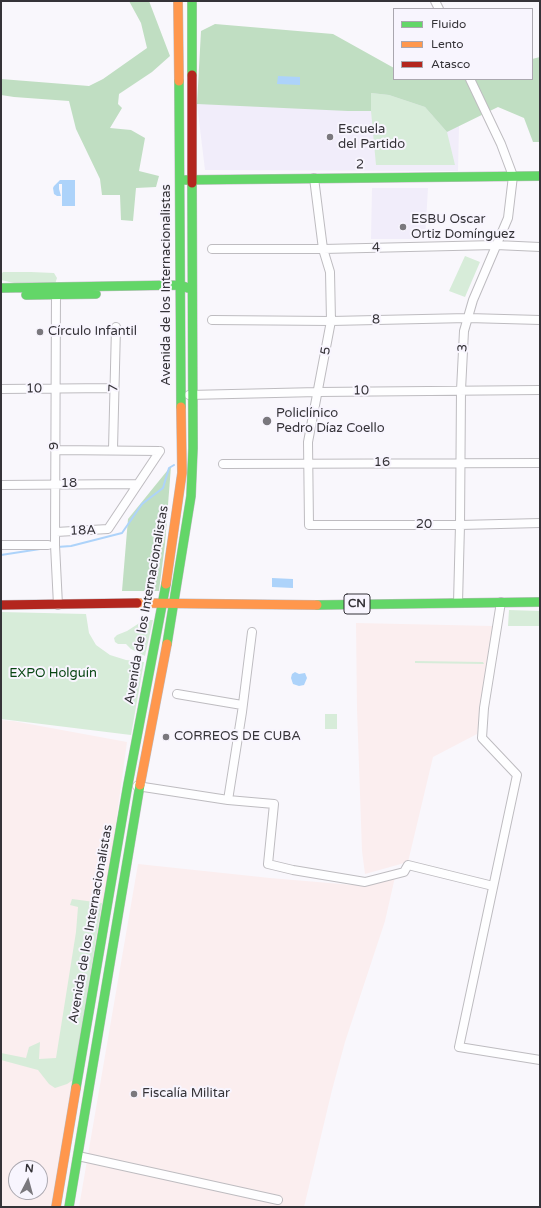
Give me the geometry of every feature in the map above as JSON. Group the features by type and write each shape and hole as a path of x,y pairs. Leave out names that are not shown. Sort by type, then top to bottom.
{"main road":[{"name":"Avenida de los Internacionalistas","path":"56,1207 128,784 169,566 182,473 178,1"},
{"name":"Avenida de los Internacionalistas","path":"70,1207 140,786 174,603 191,496 193,452 192,1"},
{"name":"2","path":"180,180 540,176"},
{"path":"1,288 56,291"},
{"path":"1,295 56,291 192,290"},
{"name":"CN","path":"1,605 162,603 309,605 540,602"}],"street":[{"name":"3","path":"458,603 461,390 464,331 473,300 508,218 513,176 501,144 470,80"},
{"name":"5","path":"309,525 308,442 332,320 330,272 324,249 314,178"},
{"name":"4","path":"212,249 324,249 496,245 540,247"},
{"name":"9","path":"56,291 55,484 58,604"},
{"name":"8","path":"212,320 468,318 540,320"},
{"name":"7","path":"112,450 116,327"},
{"name":"10","path":"1,389 114,388"},
{"name":"10","path":"181,395 540,390"},
{"path":"55,450 160,451 136,484"},
{"name":"16","path":"223,464 540,463"},
{"name":"18","path":"1,485 136,484"},
{"name":"18A","path":"56,532 106,530 109,528 136,484"},
{"name":"20","path":"309,525 460,525 540,523"},
{"path":"1,545 48,545"},
{"path":"501,602 484,708 482,738 517,774 459,1047 540,1060"},
{"path":"228,800 252,632"},
{"path":"177,694 242,705"},
{"path":"128,784 228,800 274,804 268,864 293,870 365,882 404,872 408,865 493,886"},
{"path":"78,1156 278,1200"}],"shaded area":[{"name":"Escuela del Partido","path":"393,79 451,80 460,82 458,171 205,170 197,104"},
{"path":"372,188 428,188 425,239 371,239"},
{"path":"356,623 493,626 477,734 433,757 408,862 365,874 362,851 357,709"},
{"path":"1,720 127,742 104,910 53,1207 1,1207"},
{"path":"138,864 353,885 383,882 395,877 385,921 345,1042 304,1207 79,1207"}],"green space":[{"path":"129,1 149,1 170,56 152,72 119,94 118,104 122,108 110,128 131,130 145,138 139,171 159,176 156,187 136,188 133,221 121,220 120,195 102,195 100,179 76,129 69,101 1,95 1,79 89,86 103,79 147,48 141,23"},
{"path":"215,24 333,34 393,67 393,80 533,80 533,59 540,57 540,142 533,142 524,118 498,107 447,132 425,107 389,95 371,93 371,111 197,104 201,31"},
{"path":"371,93 389,95 425,107 447,132 455,165 376,165 371,111"},
{"path":"465,256 480,262 465,297 449,291"},
{"path":"3,272 54,273 57,278 55,284 14,283 1,280 1,274"},
{"path":"171,466 165,544 159,591 122,591 128,519"},
{"path":"509,610 540,611 540,626 508,626"},
{"name":"EXPO Holguín","path":"1,612 86,614 89,633 96,645 110,655 126,660 144,662 131,735 1,719"},
{"path":"147,620 153,620 145,656 131,649 126,644 118,644 115,642 114,638 117,635"},
{"path":"415,661 483,662 484,664 415,663"},
{"path":"325,714 337,714 337,729 325,729"},
{"path":"72,899 102,903 73,1080 67,1084 55,1088 49,1084 38,1070 1,1060 1,1053 26,1058 29,1047 40,1042 39,1059 56,1058 76,932 78,907 70,905"}],"water":[{"path":"278,76 300,77 300,85 277,84"},
{"path":"60,180 75,180 75,206 62,206 62,184 59,184 61,196 54,194 53,188"},
{"path":"272,578 293,579 293,588 272,587"},
{"path":"295,672 299,674 305,673 307,678 304,685 299,686 293,684 291,678 292,674"}],"waterway":[{"path":"57,547 71,546 122,533 142,504 163,488 169,468 174,465"},
{"path":"1,555 40,549"}],"traffic: fast":[{"path":"192,1 192,75"},
{"path":"179,81 181,407"},
{"path":"184,180 540,176"},
{"path":"167,644 191,496 193,448 192,183"},
{"path":"1,288 180,285 188,288"},
{"path":"26,295 96,294"},
{"path":"76,1088 128,784 166,584"},
{"path":"317,605 540,602"},
{"path":"69,1207 140,785"}],"traffic: slow":[{"path":"178,1 179,81"},
{"path":"166,584 182,473 181,407"},
{"path":"137,603 317,605"},
{"path":"140,785 167,644"},
{"path":"56,1207 76,1088"}],"traffic: jam":[{"path":"192,75 192,183"},
{"path":"1,605 137,603"}],"place":[{"name":"Escuela del Partido","path":"330,137"},
{"name":"ESBU Oscar Ortiz Domínguez","path":"403,227"},
{"name":"Círculo Infantil","path":"40,332"},
{"name":"Policlínico Pedro Díaz Coello","path":"267,421"},
{"name":"CORREOS DE CUBA","path":"166,737"},
{"name":"Fiscalía Militar","path":"134,1094"}]}
